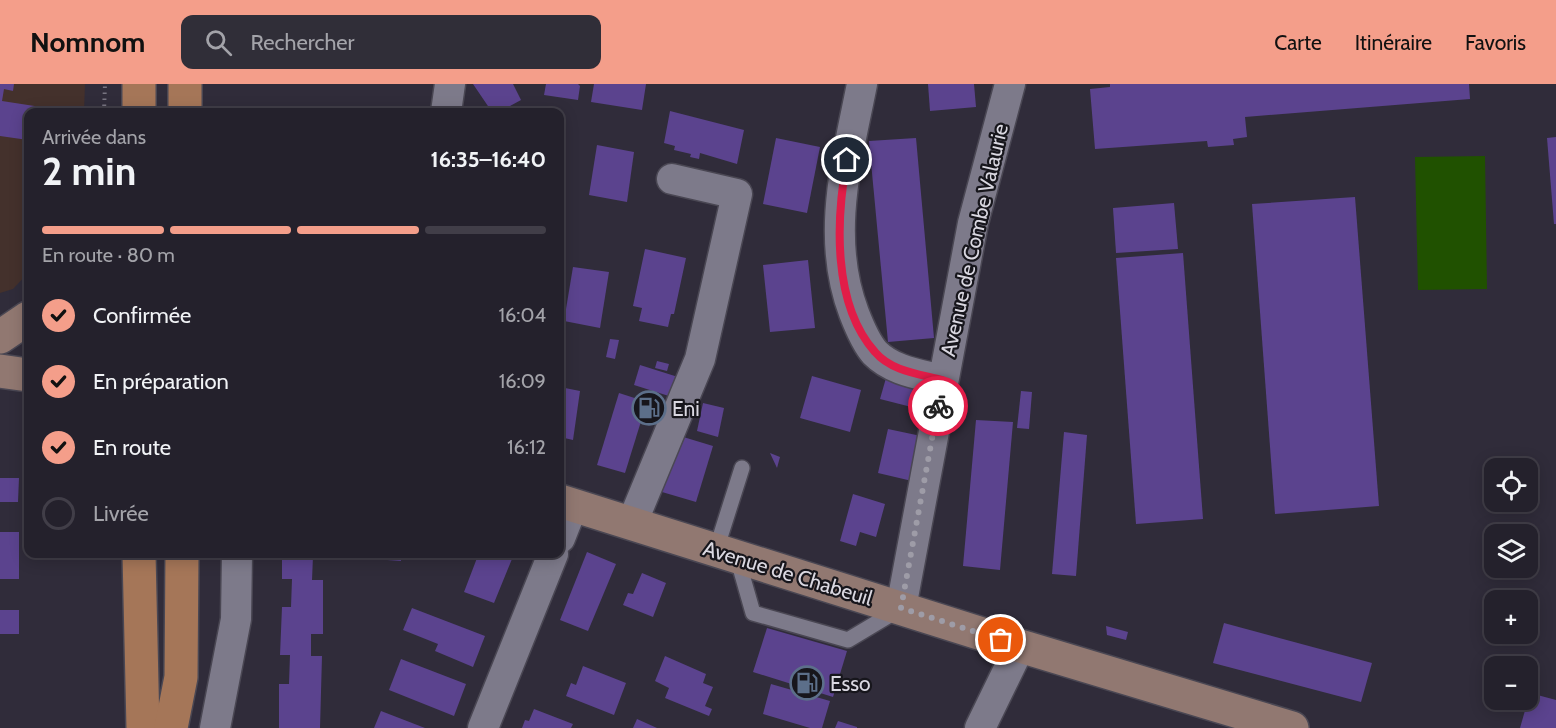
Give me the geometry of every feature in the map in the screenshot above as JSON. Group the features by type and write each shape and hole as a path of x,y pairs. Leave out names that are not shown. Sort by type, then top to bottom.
{"main road":[{"path":"139,84 139,108"},
{"path":"185,84 185,108"},
{"path":"0,337 24,321"},
{"name":"Avenue de Chabeuil","path":"566,503 1020,646 1292,728"},
{"path":"171,728 181,677 182,558"},
{"path":"138,562 143,728"}],"street":[{"path":"447,108 450,84"},
{"path":"862,84 840,198 839,251 849,299 859,326 875,352 896,368 942,380"},
{"name":"Avenue de Combe Valaurie","path":"901,608 973,223 1010,84"},
{"path":"632,524 700,358 737,194 672,179"},
{"path":"215,728 236,619 237,558"},
{"path":"483,728 551,558"},
{"path":"980,728 1020,646"}],"lane":[{"path":"742,468 727,553 753,613 848,640 901,608"}],"path":[{"path":"104,108 105,84"}],"shaded area":[{"path":"0,84 85,84 84,108 24,108 24,277 13,289 0,293"}],"green space":[{"path":"1485,156 1487,289 1418,290 1415,157"}],"building":[{"path":"0,84 14,84 13,91 4,89 2,101 41,108 24,108 24,139 0,136"},
{"path":"473,84 513,84 521,100 510,106 511,108 489,108"},
{"path":"546,84 578,84 580,86 578,100 544,95"},
{"path":"594,84 646,84 642,110 591,102"},
{"path":"928,84 974,84 976,107 930,111"},
{"path":"1110,84 1469,84 1470,99 1245,117 1247,137 1233,139 1234,145 1208,147 1207,141 1095,149 1090,89 1110,87"},
{"path":"670,111 744,130 737,164 700,153 699,159 690,157 691,154 674,150 675,146 664,143"},
{"path":"1556,137 1556,224 1554,224 1547,138"},
{"path":"776,138 820,147 807,213 763,204"},
{"path":"916,138 934,338 888,342 869,141"},
{"path":"597,145 634,152 627,202 589,195"},
{"path":"1355,197 1379,506 1275,514 1252,204"},
{"path":"1174,203 1178,249 1116,253 1113,208"},
{"path":"645,249 686,258 674,314 671,314 668,327 639,321 642,308 633,306"},
{"path":"1183,253 1203,519 1136,524 1116,258"},
{"path":"808,260 815,328 770,332 763,265"},
{"path":"573,267 609,272 600,328 564,321"},
{"path":"610,339 619,340 615,359 606,357"},
{"path":"657,361 669,364 667,371 655,368"},
{"path":"640,365 678,377 672,397 634,385"},
{"path":"812,376 861,390 850,432 800,418"},
{"path":"886,378 929,394 927,411 880,399"},
{"path":"564,388 580,391 573,440 564,438"},
{"path":"1021,391 1032,392 1029,429 1017,428"},
{"path":"619,393 647,402 625,473 597,465"},
{"path":"703,403 724,408 718,437 697,431"},
{"path":"976,420 1013,422 1000,570 963,566"},
{"path":"888,429 921,436 912,481 878,473"},
{"path":"1064,432 1087,435 1076,576 1052,574"},
{"path":"680,436 713,446 696,502 662,492"},
{"path":"770,453 780,457 777,468"},
{"path":"0,478 19,478 18,502 0,502"},
{"path":"853,494 885,504 876,537 860,532 856,546 840,541"},
{"path":"0,532 19,532 19,579 0,579"},
{"path":"587,552 616,564 588,631 560,620"},
{"path":"282,558 313,558 312,580 323,580 323,634 311,634 311,656 322,656 320,728 279,728 279,684 289,684 290,655 280,655 282,607 291,607 292,579 282,579"},
{"path":"387,558 401,558 401,561 387,560"},
{"path":"477,558 512,558 494,603 464,592"},
{"path":"642,573 666,583 653,617 623,605 628,593 633,594"},
{"path":"412,608 485,636 473,667 435,651 438,644 403,630"},
{"path":"0,610 19,610 19,634 0,634"},
{"path":"1224,623 1372,663 1361,702 1213,663"},
{"path":"1106,626 1128,632 1126,640 1107,635"},
{"path":"767,628 847,651 833,697 753,672"},
{"path":"665,656 706,674 703,683 713,687 705,706 712,709 709,716 665,698 669,688 655,681"},
{"path":"401,659 466,684 454,716 389,690"},
{"path":"583,666 626,683 614,715 566,696 571,683 576,685"},
{"path":"771,684 830,701 822,728 810,728 763,714"},
{"path":"1538,695 1556,700 1556,728 1520,728 1525,710 1538,710"},
{"path":"534,709 573,724 571,728 522,728 525,720 529,721"},
{"path":"381,711 425,728 374,728"},
{"path":"637,719 657,728 633,728"},
{"path":"838,721 857,727 857,728 835,728"}],"way so far":[{"path":"938,406 901,608 1001,640"}],"place":[{"name":"Eni","path":"649,408"},
{"name":"Esso","path":"807,683"}],"route":[{"path":"847,160 840,198 839,251 849,299 859,326 875,352 896,368 942,380 938,406"}]}
